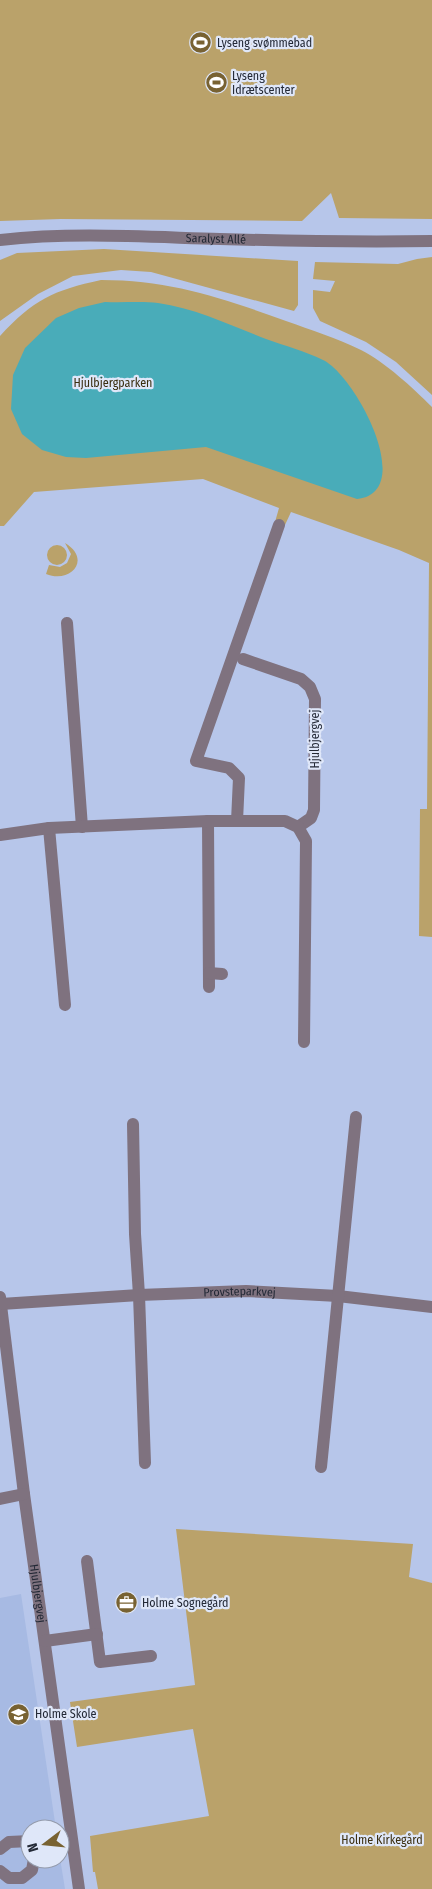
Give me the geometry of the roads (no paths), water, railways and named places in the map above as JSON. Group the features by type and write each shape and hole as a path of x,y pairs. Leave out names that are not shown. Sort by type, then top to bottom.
{"street":[{"name":"Saralyst Allé","path":"0,240 77,236 309,242 432,241"},
{"path":"236,821 238,778 229,768 196,761 279,525"},
{"path":"67,623 82,827"},
{"name":"Hjulbjergvej","path":"243,659 301,679 310,687 315,699 314,810 311,818 298,827"},
{"path":"208,821 209,987"},
{"path":"0,835 49,828 208,821 285,821 298,827 306,841 304,1042"},
{"path":"49,828 65,1005"},
{"path":"209,974 222,974"},
{"path":"321,1467 356,1117"},
{"path":"133,1124 135,1234 140,1295 145,1463"},
{"name":"Provsteparkvej","path":"0,1301 246,1291 338,1296 432,1307"},
{"name":"Hjulbjergvej","path":"0,1301 24,1494 46,1641 65,1819"},
{"path":"0,1499 24,1494"},
{"path":"87,1561 100,1662 151,1656"},
{"path":"46,1641 97,1634"},
{"path":"0,1850 9,1842 20,1841"},
{"name":"Hjulbjergvej","path":"70,1850 79,1889"},
{"path":"0,1871 9,1878 22,1878 32,1869"}],"place":[{"name":"Lyseng svømmebad","path":"201,43"},
{"name":"Lyseng Idrætscenter","path":"216,83"},
{"name":"Holme Sognegård","path":"126,1603"},
{"name":"Holme Skole","path":"19,1714"}],"park label":[{"name":"Hjulbjergparken","path":"113,383"},
{"name":"Holme Kirkegård","path":"382,1840"}]}
